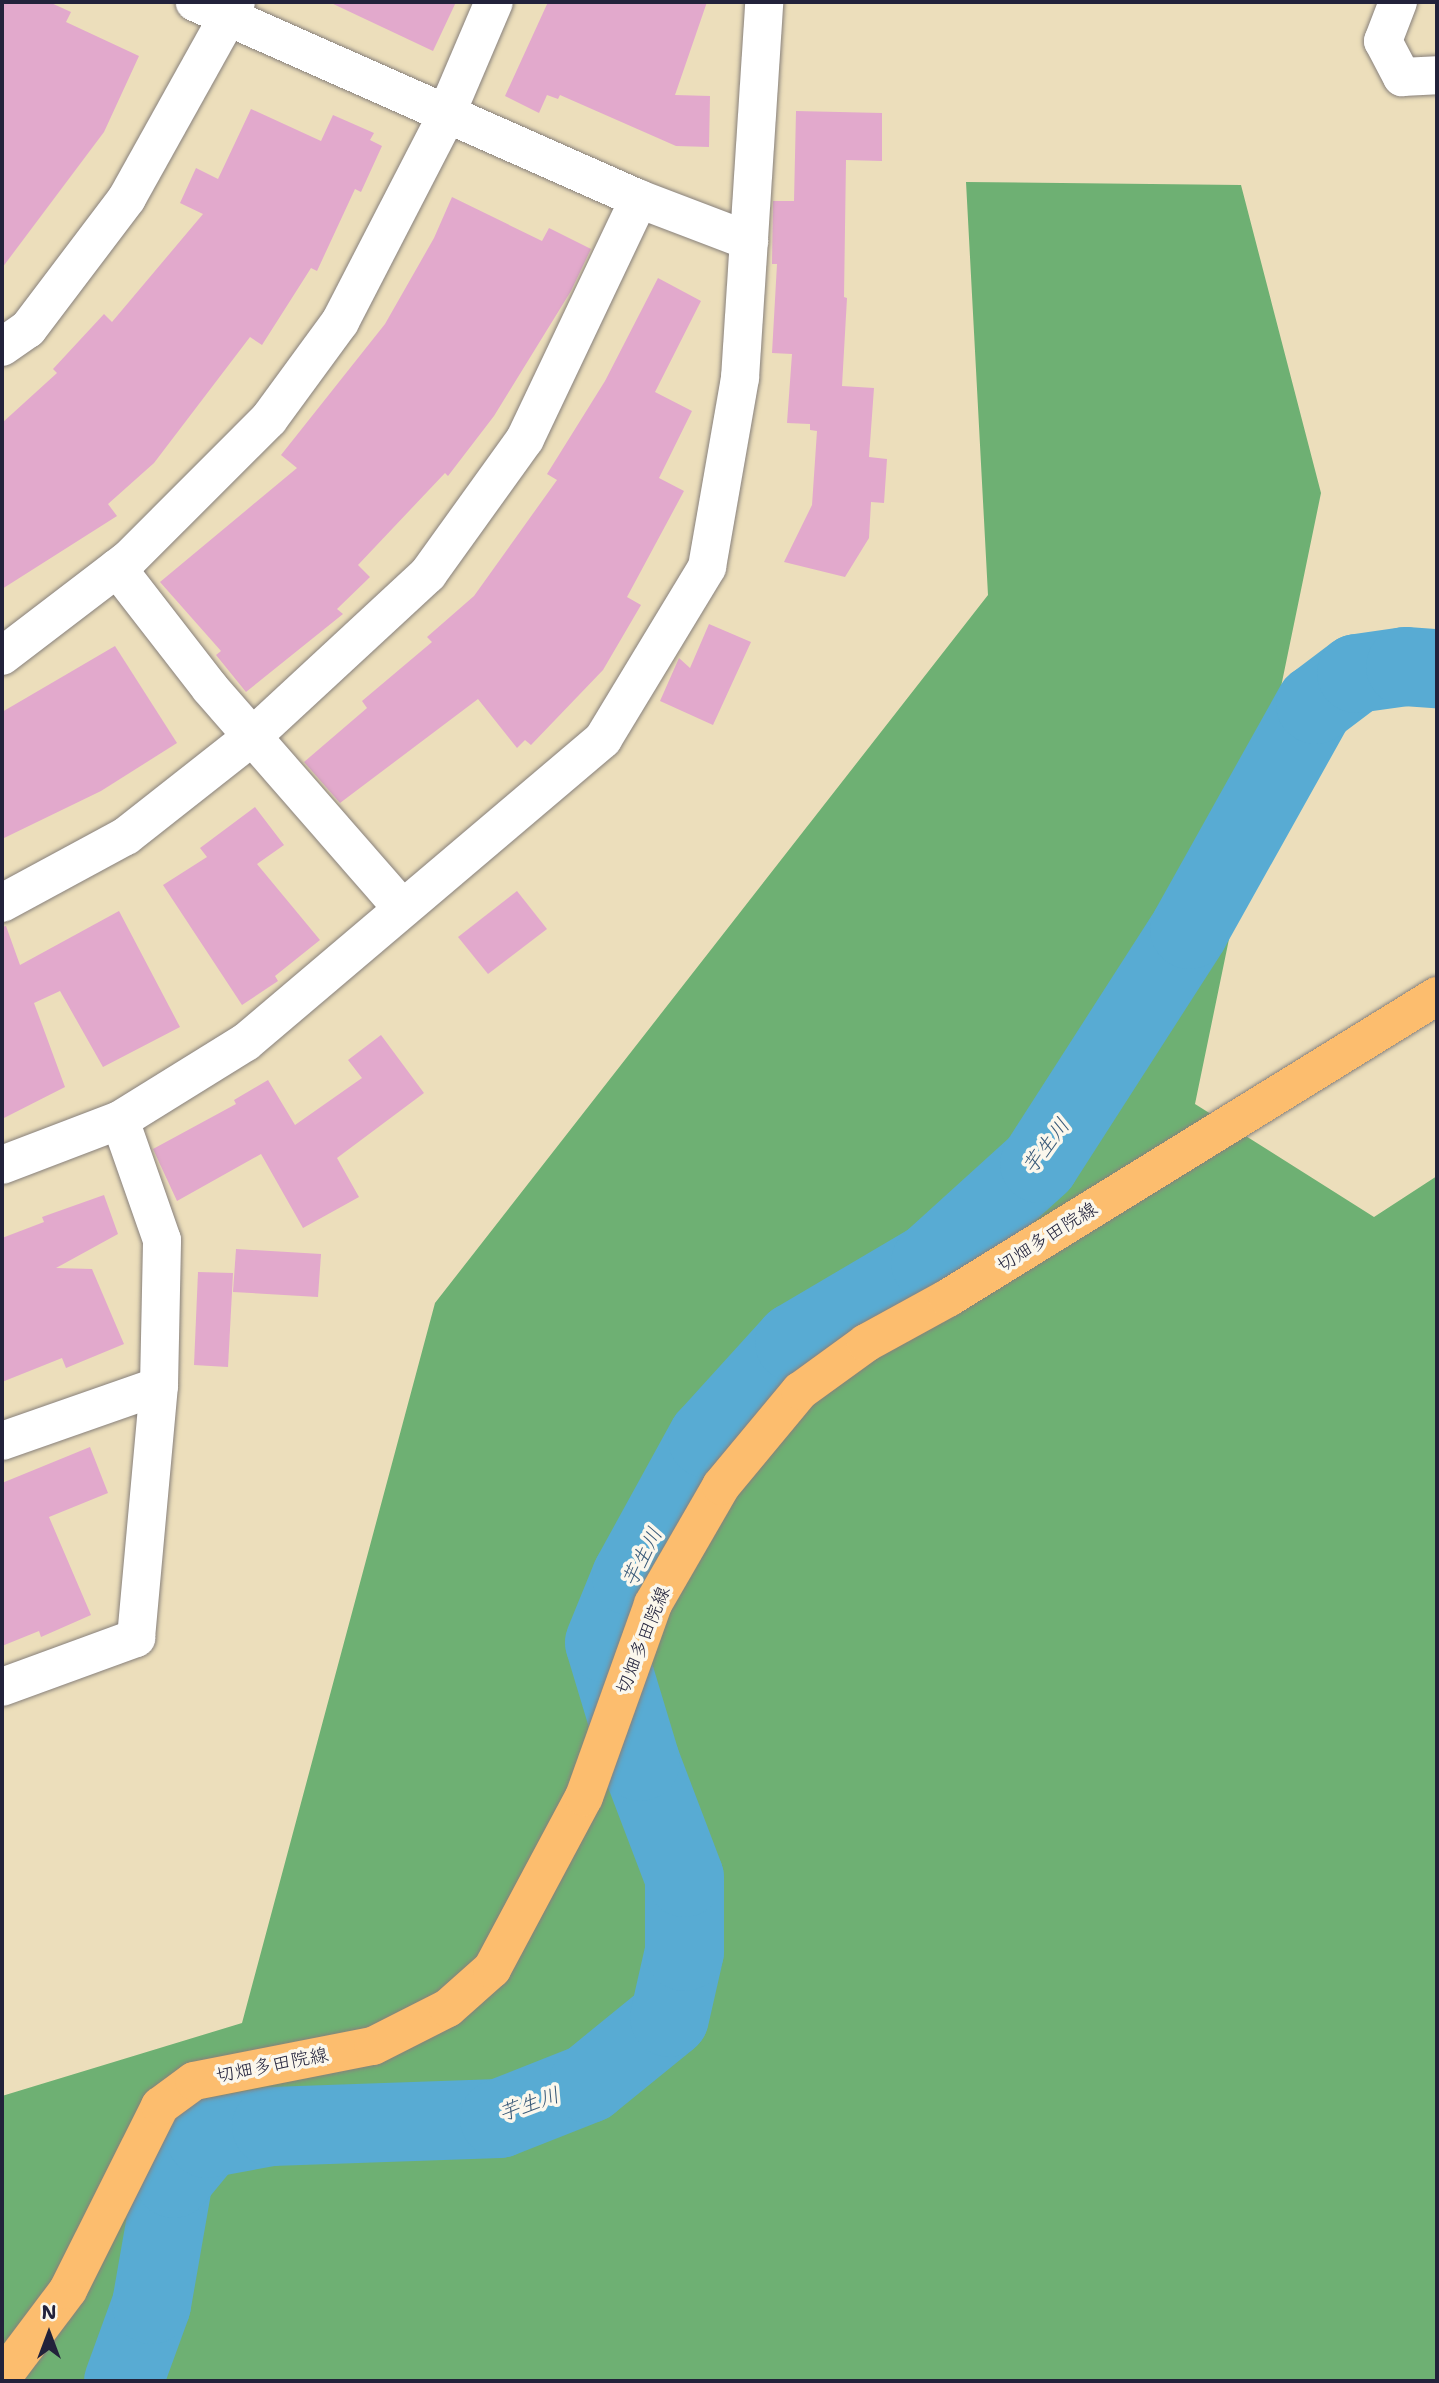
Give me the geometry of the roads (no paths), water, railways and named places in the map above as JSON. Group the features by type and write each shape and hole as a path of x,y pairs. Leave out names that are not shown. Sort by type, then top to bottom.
{"main road":[{"name":"切畑多田院線","path":"2,2378 68,2290 160,2106 194,2081 373,2046 448,2008 492,1969 584,1797 653,1604 721,1486 800,1391 866,1343 960,1291 1437,996"}],"street":[{"path":"195,2 233,9 446,113 639,199 749,241"},
{"path":"2,656 117,568 269,419 340,322 446,113 494,2"},
{"path":"2,1165 120,1120 246,1042 603,739 708,567 740,378 764,2"},
{"path":"1398,2 1383,41 1402,77 1437,75"},
{"path":"2,347 29,329 127,198 233,9"},
{"path":"2,903 126,836 252,737 428,574 525,439 639,199"},
{"path":"117,568 252,737 402,908"},
{"path":"2,1687 136,1638 159,1386 162,1240 120,1120"},
{"path":"2,1441 159,1386"}],"waterway":[{"name":"芋生川","path":"123,2381 151,2304 173,2178 206,2138 271,2126 499,2118 588,2083 669,2017 684,1951 684,1877 640,1761 604,1642 631,1576 707,1438 794,1342 930,1262 1039,1163 1189,929 1315,704 1356,673 1405,666 1437,668"}]}
